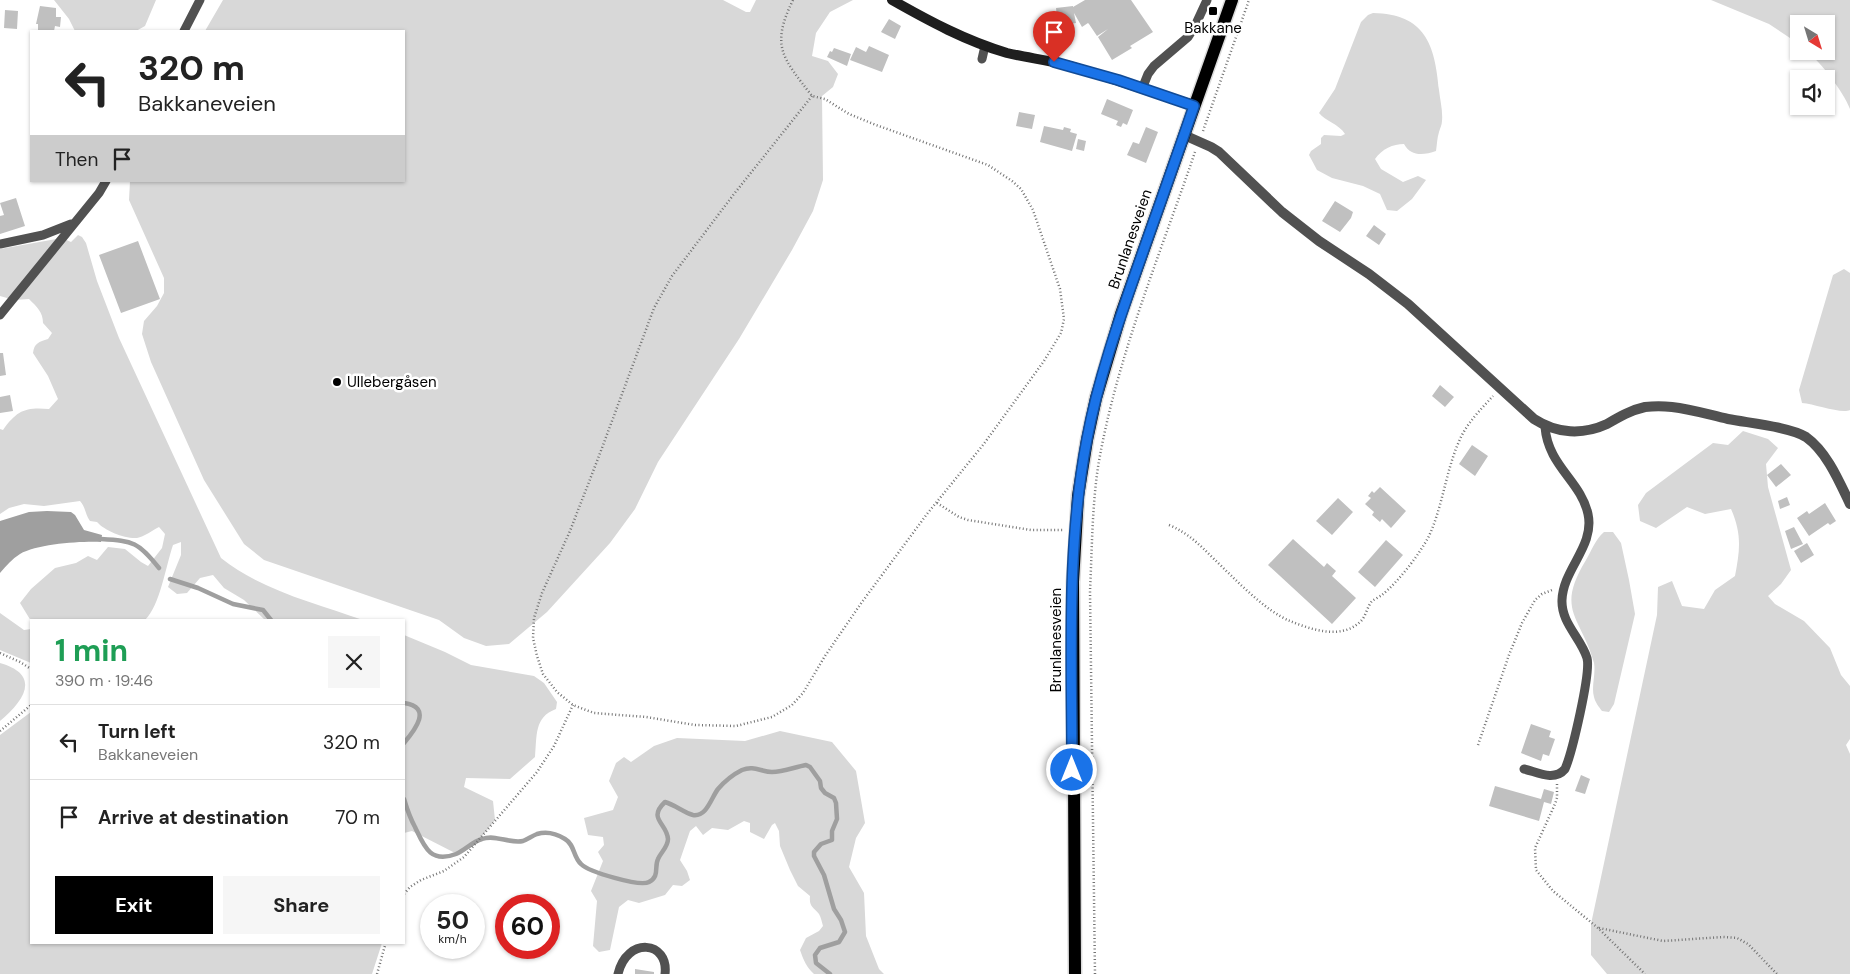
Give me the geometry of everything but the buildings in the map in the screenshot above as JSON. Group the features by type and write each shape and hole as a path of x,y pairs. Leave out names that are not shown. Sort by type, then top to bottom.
{"main road":[{"name":"Brunlanesveien","path":"1075,974 1072,637 1075,530 1087,440 1096,398 1121,314 1232,0"}],"street":[{"path":"893,0 928,22 985,46 1054,62 1194,106"},
{"path":"1184,136 1211,147 1228,160 1282,212 1390,289 1452,343 1534,420 1546,427 1570,432 1586,431 1605,425 1634,410 1658,406 1686,409 1785,429 1806,437 1822,454 1835,474 1850,504"}],"lane":[{"path":"185,30 200,0"},
{"path":"1142,89 1148,74 1154,66 1188,37 1207,0"},
{"path":"982,59 985,46"},
{"path":"0,313 105,182"},
{"path":"0,244 43,235 74,223"},
{"path":"1524,769 1550,776 1562,773 1567,764 1586,684 1588,666 1582,648 1565,618 1562,601 1563,589 1585,543 1589,517 1584,502 1560,468 1550,448 1546,438 1546,427"},
{"path":"618,974 622,961 627,954 642,947 654,949 660,953 664,960 665,974"}],"path":[{"path":"793,0 786,16 780,43 783,55 789,66 812,96 826,98 849,114 876,125 988,165 1021,189 1033,210 1060,289 1064,319 1061,332 1053,348 983,445 927,514 862,602 825,656 803,694 792,705 772,717 736,726 695,725 646,717 594,713 573,705 557,692 543,674 533,638 534,618 542,593 570,531 600,456 654,308 672,276 812,96"},
{"path":"1095,974 1090,591 1091,531 1098,466 1130,340 1249,0"},
{"path":"1169,526 1194,538 1269,609 1289,621 1314,629 1346,632 1363,619 1372,602 1382,596 1393,585 1423,546 1434,522 1454,452 1463,433 1477,412 1501,389"},
{"path":"937,503 959,517 968,520 1031,530 1075,530"},
{"path":"1478,745 1509,655 1527,612 1535,600 1542,594 1563,589"},
{"path":"0,653 30,668"},
{"path":"405,893 416,884 444,871 464,857 537,772 554,746 573,705"},
{"path":"0,731 30,706"},
{"path":"1556,776 1557,798 1535,848 1536,870 1554,891 1598,928 1644,974"},
{"path":"1598,928 1663,941 1723,937 1737,938 1748,944 1777,974"},
{"path":"377,974 385,944"}],"shaded area":[{"path":"54,0 156,0 145,26 138,30 74,30 69,19"},
{"path":"223,0 723,0 746,12 750,12 756,0 853,0 830,12 816,33 812,56 828,61 838,74 833,87 822,96 823,180 813,211 739,339 658,462 635,509 610,543 547,612 509,644 486,646 464,638 439,620 264,560 244,544 204,480 151,362 142,334 144,321 157,306 164,293 164,278 129,200 130,182 405,182 405,30 206,30"},
{"path":"1711,0 1850,0 1850,109 1835,83 1835,70 1825,70 1816,60 1835,60 1835,15 1790,15 1790,38 1769,24"},
{"path":"1373,13 1405,19 1416,26 1424,35 1434,59 1442,109 1442,122 1436,151 1418,154 1410,151 1404,144 1400,144 1384,150 1375,159 1381,169 1403,182 1418,176 1426,180 1412,199 1397,211 1387,210 1380,194 1363,186 1332,178 1317,170 1309,155 1311,151 1321,144 1321,138 1324,135 1341,136 1345,134 1319,113 1335,89 1361,22"},
{"path":"78,235 86,243 97,281 119,338 221,558 253,579 289,595 360,619 264,619 244,600 224,588 213,575 200,578 187,593 177,594 168,587 181,555 181,542 173,545 159,595 146,619 30,619 20,603 31,589 55,568 76,563 88,556 97,560 108,547 125,549 148,566 162,548 165,534 159,527 137,538 116,534 97,522 90,521 80,501 44,506 24,504 9,508 0,514 0,429 3,430 13,418 23,411 28,409 49,409 58,399 48,376 33,353 36,345 48,339 52,333 43,323 39,310 29,299 14,300 0,296 0,249 62,238 71,242"},
{"path":"1844,269 1850,273 1850,410 1846,411 1802,403 1799,390 1833,275"},
{"path":"1743,431 1768,439 1778,448 1766,464 1768,487 1791,570 1781,584 1768,596 1775,604 1804,621 1830,648 1841,675 1850,686 1850,739 1846,745 1850,754 1850,974 1607,974 1591,955 1591,924 1657,615 1658,587 1672,581 1682,606 1704,609 1715,590 1735,576 1739,550 1737,526 1731,509 1705,514 1687,507 1656,528 1640,521 1638,505 1646,493 1713,443 1728,445"},
{"path":"29,512 71,512 84,530 102,535 101,542 59,544 37,548 14,558 0,573 0,521"},
{"path":"1604,532 1613,532 1621,543 1635,614 1614,704 1609,712 1602,711 1595,699 1593,693 1594,663 1589,647 1573,613 1571,603 1572,591 1577,577 1596,542"},
{"path":"0,613 24,630 30,629 30,663 0,650"},
{"path":"405,635 471,665 534,676 544,683 557,702 556,709 549,712 540,722 535,757 510,779 466,778 464,787 493,801 495,820 475,845 457,854 412,831 405,833"},
{"path":"0,663 13,668 21,674 25,681 25,689 16,705 0,721"},
{"path":"30,713 30,944 382,944 372,974 0,974 0,735"},
{"path":"780,731 832,742 856,771 865,823 856,838 849,867 864,893 866,936 879,969 884,974 814,974 809,969 800,950 806,938 819,931 823,926 819,914 811,905 810,896 798,886 790,870 780,846 779,831 775,823 764,839 750,832 750,823 744,821 728,830 712,828 703,835 696,826 690,831 680,860 690,880 682,886 673,885 665,895 639,903 628,900 619,907 610,950 599,952 593,946 597,901 591,891 603,861 598,852 604,845 603,837 588,835 584,818 613,810 618,797 609,781 616,763 624,757 631,762 654,746 677,738 745,741"}],"waterway":[{"path":"101,539 128,542 135,545 146,553 159,568"},
{"path":"170,579 198,588 233,604 263,610 270,619"},
{"path":"405,703 413,705 420,714 413,732 405,742"},
{"path":"405,802 410,817 425,847 434,855 440,857 456,854 475,842 487,838 518,842 537,834 548,833 565,839 578,861 586,867 615,878 644,883 652,880 656,874 658,859 668,842 667,834 658,817 660,808 665,802 690,814 698,815 705,810 720,786 742,770 750,768 776,772 806,765 810,767 820,781 821,788 825,793 834,798 836,803 837,819 832,831 832,840 821,844 814,852 814,856 824,875 834,909 841,920 845,932 839,942 820,948 815,955 816,963 830,974"}],"place":[{"name":"Bakkane","path":"1213,11"},
{"name":"Ullebergåsen","path":"337,382"}],"route":[{"path":"1054,62 1118,80 1194,106 1121,314 1096,398 1087,440 1078,496 1072,582 1072,770"}]}
